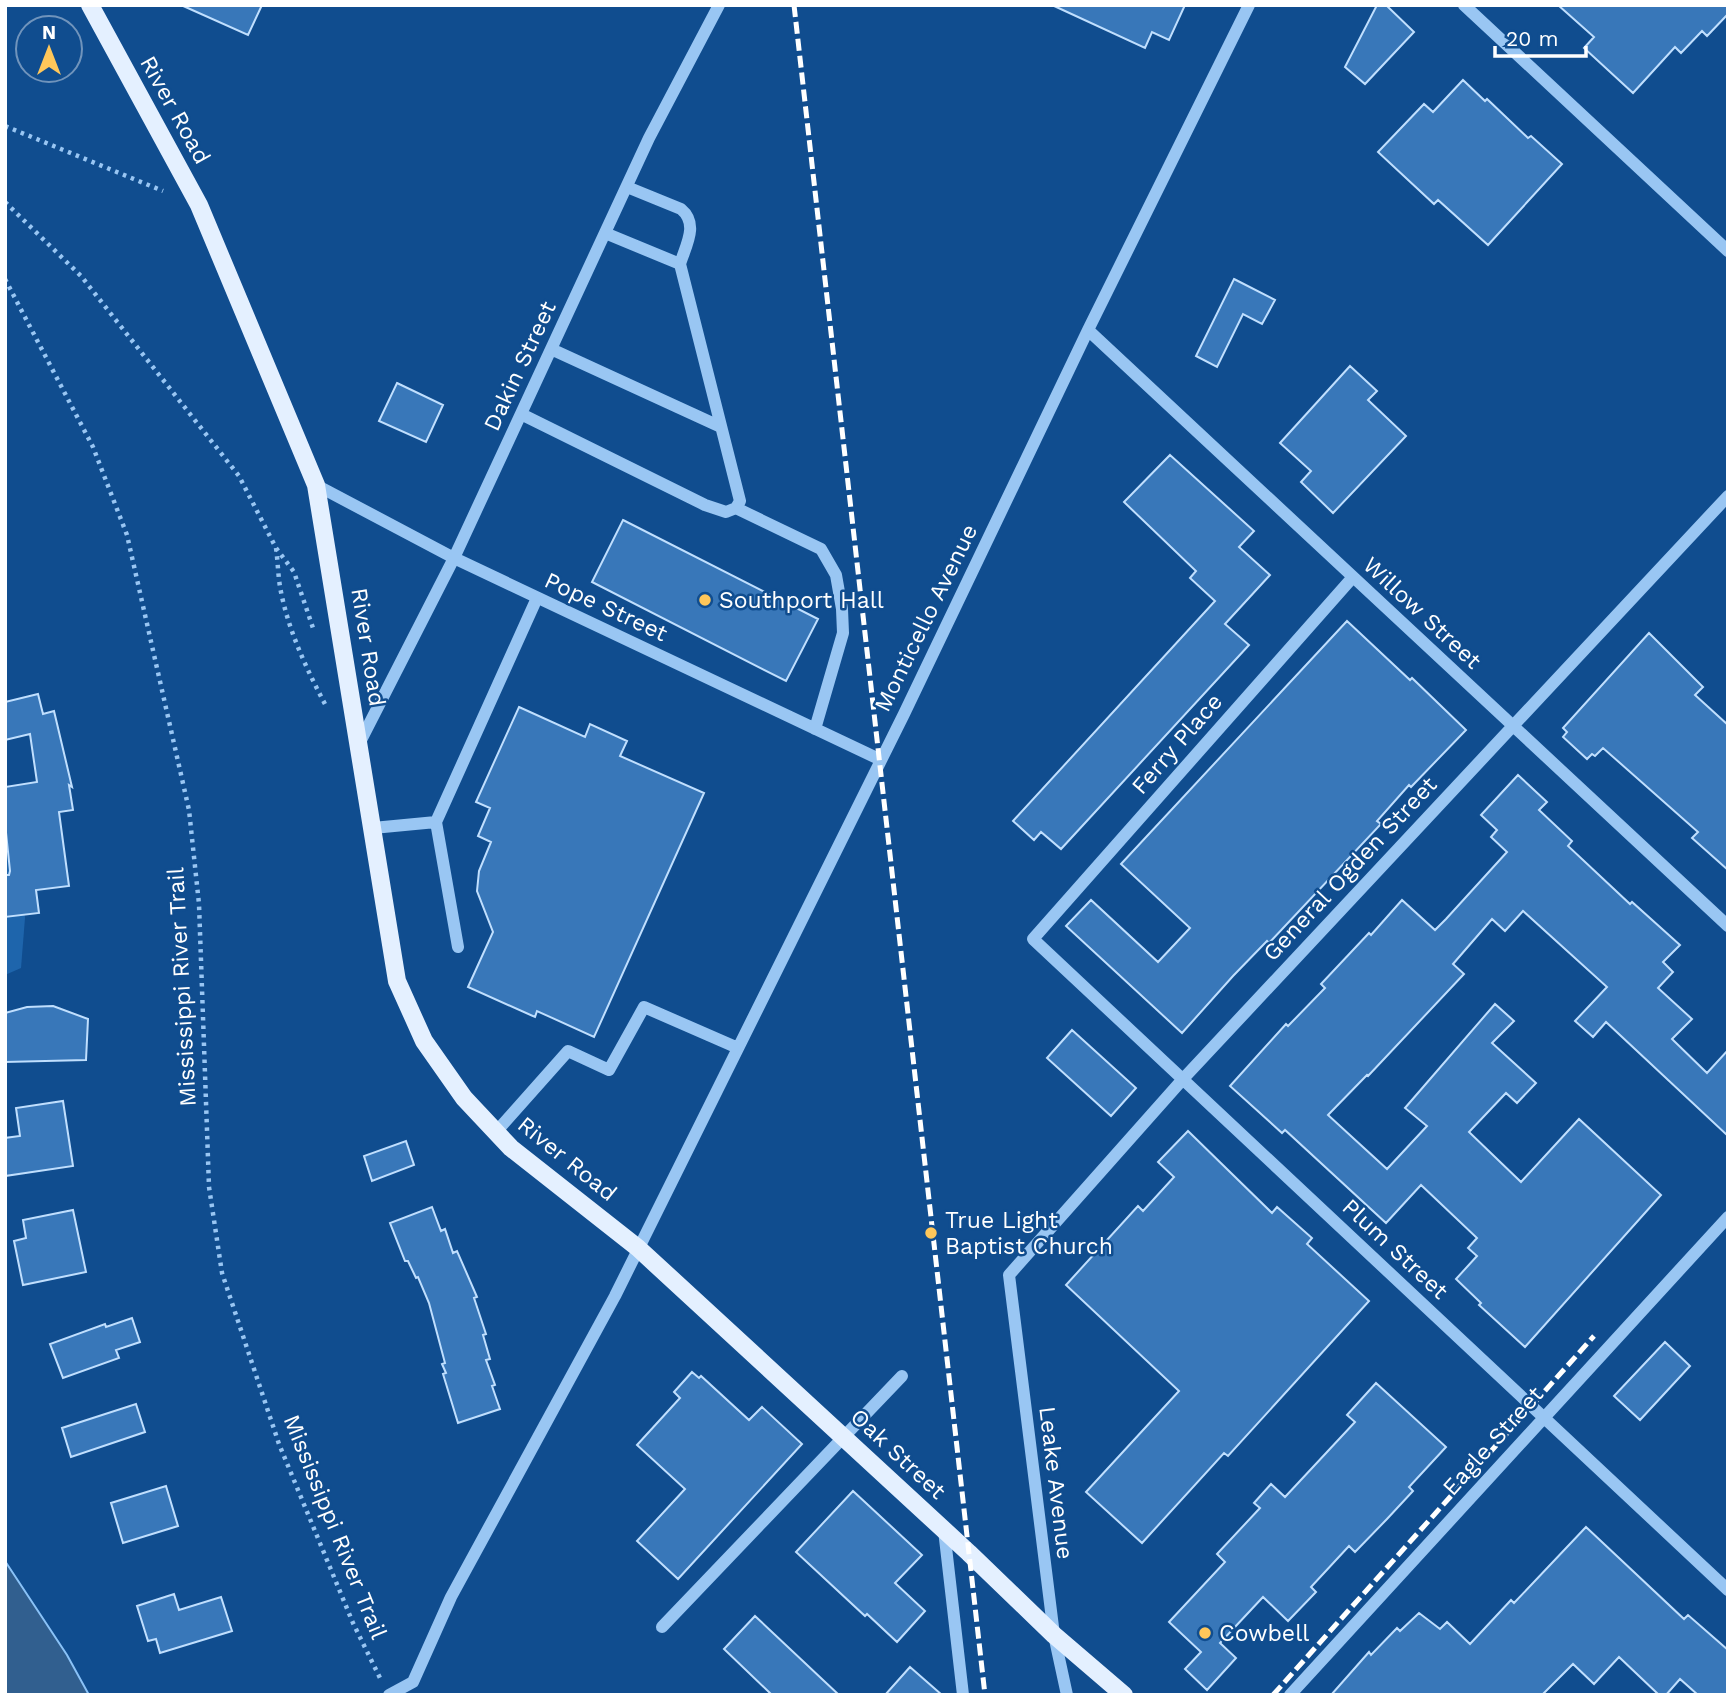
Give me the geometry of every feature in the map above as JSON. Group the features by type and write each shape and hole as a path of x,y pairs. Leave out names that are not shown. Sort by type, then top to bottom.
{"main road":[{"name":"River Road","path":"90,5 199,205 316,485 397,981 424,1041 464,1098 511,1147 638,1248"},
{"name":"Oak Street","path":"638,1248 1054,1635 1124,1695"}],"street":[{"name":"Dakin Street","path":"359,744 454,558 649,138 719,5"},
{"name":"Monticello Avenue","path":"386,1689 413,1682 451,1597 638,1248 881,760 1088,330 1249,5"},
{"path":"1464,5 1728,251"},
{"path":"626,187 681,209 691,224 691,233 680,264 740,501 736,509"},
{"path":"605,233 680,264"},
{"name":"Willow Street","path":"1088,330 1728,926"},
{"path":"551,349 721,426"},
{"path":"521,414 705,505 726,512 736,509 821,549 836,575 843,633 815,729"},
{"name":"Pope Street","path":"316,485 454,558 881,760"},
{"name":"General Ogden Street","path":"1009,1275 1183,1079 1728,496"},
{"name":"Ferry Place","path":"1033,939 1353,577"},
{"path":"458,947 436,822 537,597"},
{"path":"373,828 436,822"},
{"name":"Plum Street","path":"1033,939 1728,1590"},
{"path":"496,1132 568,1051 609,1070 644,1007 738,1048"},
{"name":"Eagle Street","path":"1290,1695 1728,1217"},
{"name":"Leake Avenue","path":"1009,1275 1054,1635 1067,1695"},
{"path":"662,1627 902,1376"},
{"path":"944,1530 963,1695"}],"path":[{"path":"5,126 199,205"},
{"path":"5,202 81,276 239,476 276,548 294,572 316,636"},
{"name":"Mississippi River Trail","path":"5,279 93,447 127,535 189,810 199,904 209,1187 222,1273 279,1444 352,1623 386,1689"},
{"path":"276,548 281,591 291,629 305,665 331,714"}],"shaded area":[{"path":"5,840 21,869 25,918 21,968 5,975"},
{"path":"5,1561 67,1655 89,1695 5,1695"}],"building":[{"path":"181,5 262,5 248,35"},
{"path":"1052,5 1185,5 1169,40 1152,32 1145,48"},
{"path":"1377,5 1386,5 1414,32 1365,84 1345,67"},
{"path":"1558,5 1728,5 1728,14 1707,36 1702,31 1681,53 1675,47 1633,93 1584,48 1594,37"},
{"path":"1463,80 1528,138 1531,136 1562,164 1488,245 1438,200 1434,204 1378,152 1424,104 1433,112"},
{"path":"1234,279 1275,300 1262,324 1243,314 1217,367 1196,356"},
{"path":"1350,366 1377,391 1368,400 1406,436 1333,513 1301,482 1311,471 1280,443"},
{"path":"397,383 443,405 426,442 379,421"},
{"path":"1170,455 1254,531 1239,547 1270,575 1225,624 1249,645 1061,849 1041,832 1034,840 1013,821 1215,601 1190,578 1196,571 1124,502"},
{"name":"Southport Hall","path":"623,520 818,619 786,681 592,582"},
{"path":"1347,621 1466,730 1411,787 1409,785 1377,821 1381,824 1269,943 1267,941 1233,976 1182,1033 1066,926 1091,900 1158,962 1190,928 1121,864"},
{"path":"1649,633 1703,687 1695,695 1728,725 1728,870 1692,838 1698,832 1603,748 1587,759 1563,737 1567,732 1563,728"},
{"path":"38,694 43,714 54,711 72,787 69,785 73,810 59,812 69,886 36,890 39,913 5,917 5,875 9,875 10,871 5,823 5,787 37,782 30,734 5,740 5,702"},
{"path":"519,707 585,737 590,724 627,741 620,756 704,793 594,1037 537,1011 535,1017 468,987 493,932 477,891 479,871 491,842 478,836 490,808 476,802"},
{"path":"1518,775 1547,802 1539,810 1572,841 1568,846 1630,904 1632,902 1680,945 1663,962 1673,972 1658,988 1692,1019 1672,1039 1707,1073 1728,1050 1728,1136 1606,1022 1593,1037 1575,1021 1607,987 1523,911 1505,931 1492,919 1453,964 1464,974 1328,1115 1387,1169 1427,1126 1405,1108 1495,1004 1514,1021 1492,1043 1536,1083 1517,1103 1506,1093 1469,1132 1521,1182 1579,1119 1661,1195 1525,1347 1479,1305 1481,1303 1456,1279 1477,1256 1468,1248 1477,1238 1421,1185 1386,1223 1285,1130 1282,1133 1230,1086 1286,1024 1288,1026 1325,988 1321,984 1402,900 1435,930 1446,919 1507,852 1491,837 1497,830 1481,815"},
{"path":"53,1006 88,1019 86,1060 5,1062 5,1013 27,1007"},
{"path":"1072,1030 1136,1088 1111,1116 1047,1058"},
{"path":"63,1101 73,1166 5,1176 5,1138 20,1136 16,1108"},
{"path":"1188,1131 1272,1213 1277,1207 1312,1238 1307,1244 1369,1301 1228,1456 1224,1453 1142,1543 1086,1492 1179,1391 1066,1285 1138,1206 1143,1211 1174,1177 1158,1162"},
{"path":"406,1141 414,1165 372,1181 364,1156"},
{"path":"432,1207 441,1231 445,1229 453,1253 457,1251 477,1297 474,1298 486,1334 483,1335 490,1359 486,1360 500,1409 458,1423 443,1374 446,1373 442,1364 445,1363 429,1303 418,1277 416,1278 408,1261 405,1261 390,1223"},
{"path":"73,1210 86,1272 23,1285 14,1241 26,1238 23,1220"},
{"path":"132,1318 140,1342 116,1350 119,1358 63,1378 50,1344 105,1324 106,1327"},
{"path":"1665,1342 1690,1366 1640,1420 1614,1396"},
{"path":"692,1372 699,1378 701,1376 749,1420 762,1407 802,1444 678,1579 637,1541 685,1489 637,1445 680,1398 674,1392"},
{"path":"1376,1383 1446,1447 1409,1487 1413,1491 1387,1519 1355,1552 1349,1546 1311,1587 1316,1592 1288,1621 1263,1597 1220,1643 1236,1658 1207,1690 1185,1669 1201,1652 1169,1622 1225,1562 1217,1554 1260,1508 1254,1503 1271,1484 1285,1497 1355,1422 1347,1415"},
{"path":"136,1404 145,1432 71,1457 62,1428"},
{"path":"166,1486 178,1526 123,1543 111,1503"},
{"path":"853,1491 922,1555 895,1583 925,1611 897,1642 796,1552"},
{"path":"1586,1527 1684,1619 1688,1615 1728,1650 1728,1695 1698,1695 1680,1679 1666,1695 1659,1695 1619,1657 1594,1684 1573,1664 1542,1695 1331,1695 1369,1652 1371,1655 1397,1628 1400,1631 1419,1613 1440,1629 1447,1622 1470,1644 1511,1600 1514,1603"},
{"path":"174,1594 179,1610 221,1597 232,1631 160,1653 156,1639 148,1641 137,1606"},
{"path":"755,1616 839,1695 772,1695 724,1649"},
{"path":"910,1667 942,1695 885,1695"}],"railway":[{"path":"794,5 985,1695"},
{"path":"1273,1695 1594,1336"}],"place":[{"name":"Southport Hall","path":"705,600"},
{"name":"True Light Baptist Church","path":"931,1233"},
{"name":"Cowbell","path":"1205,1633"}]}
